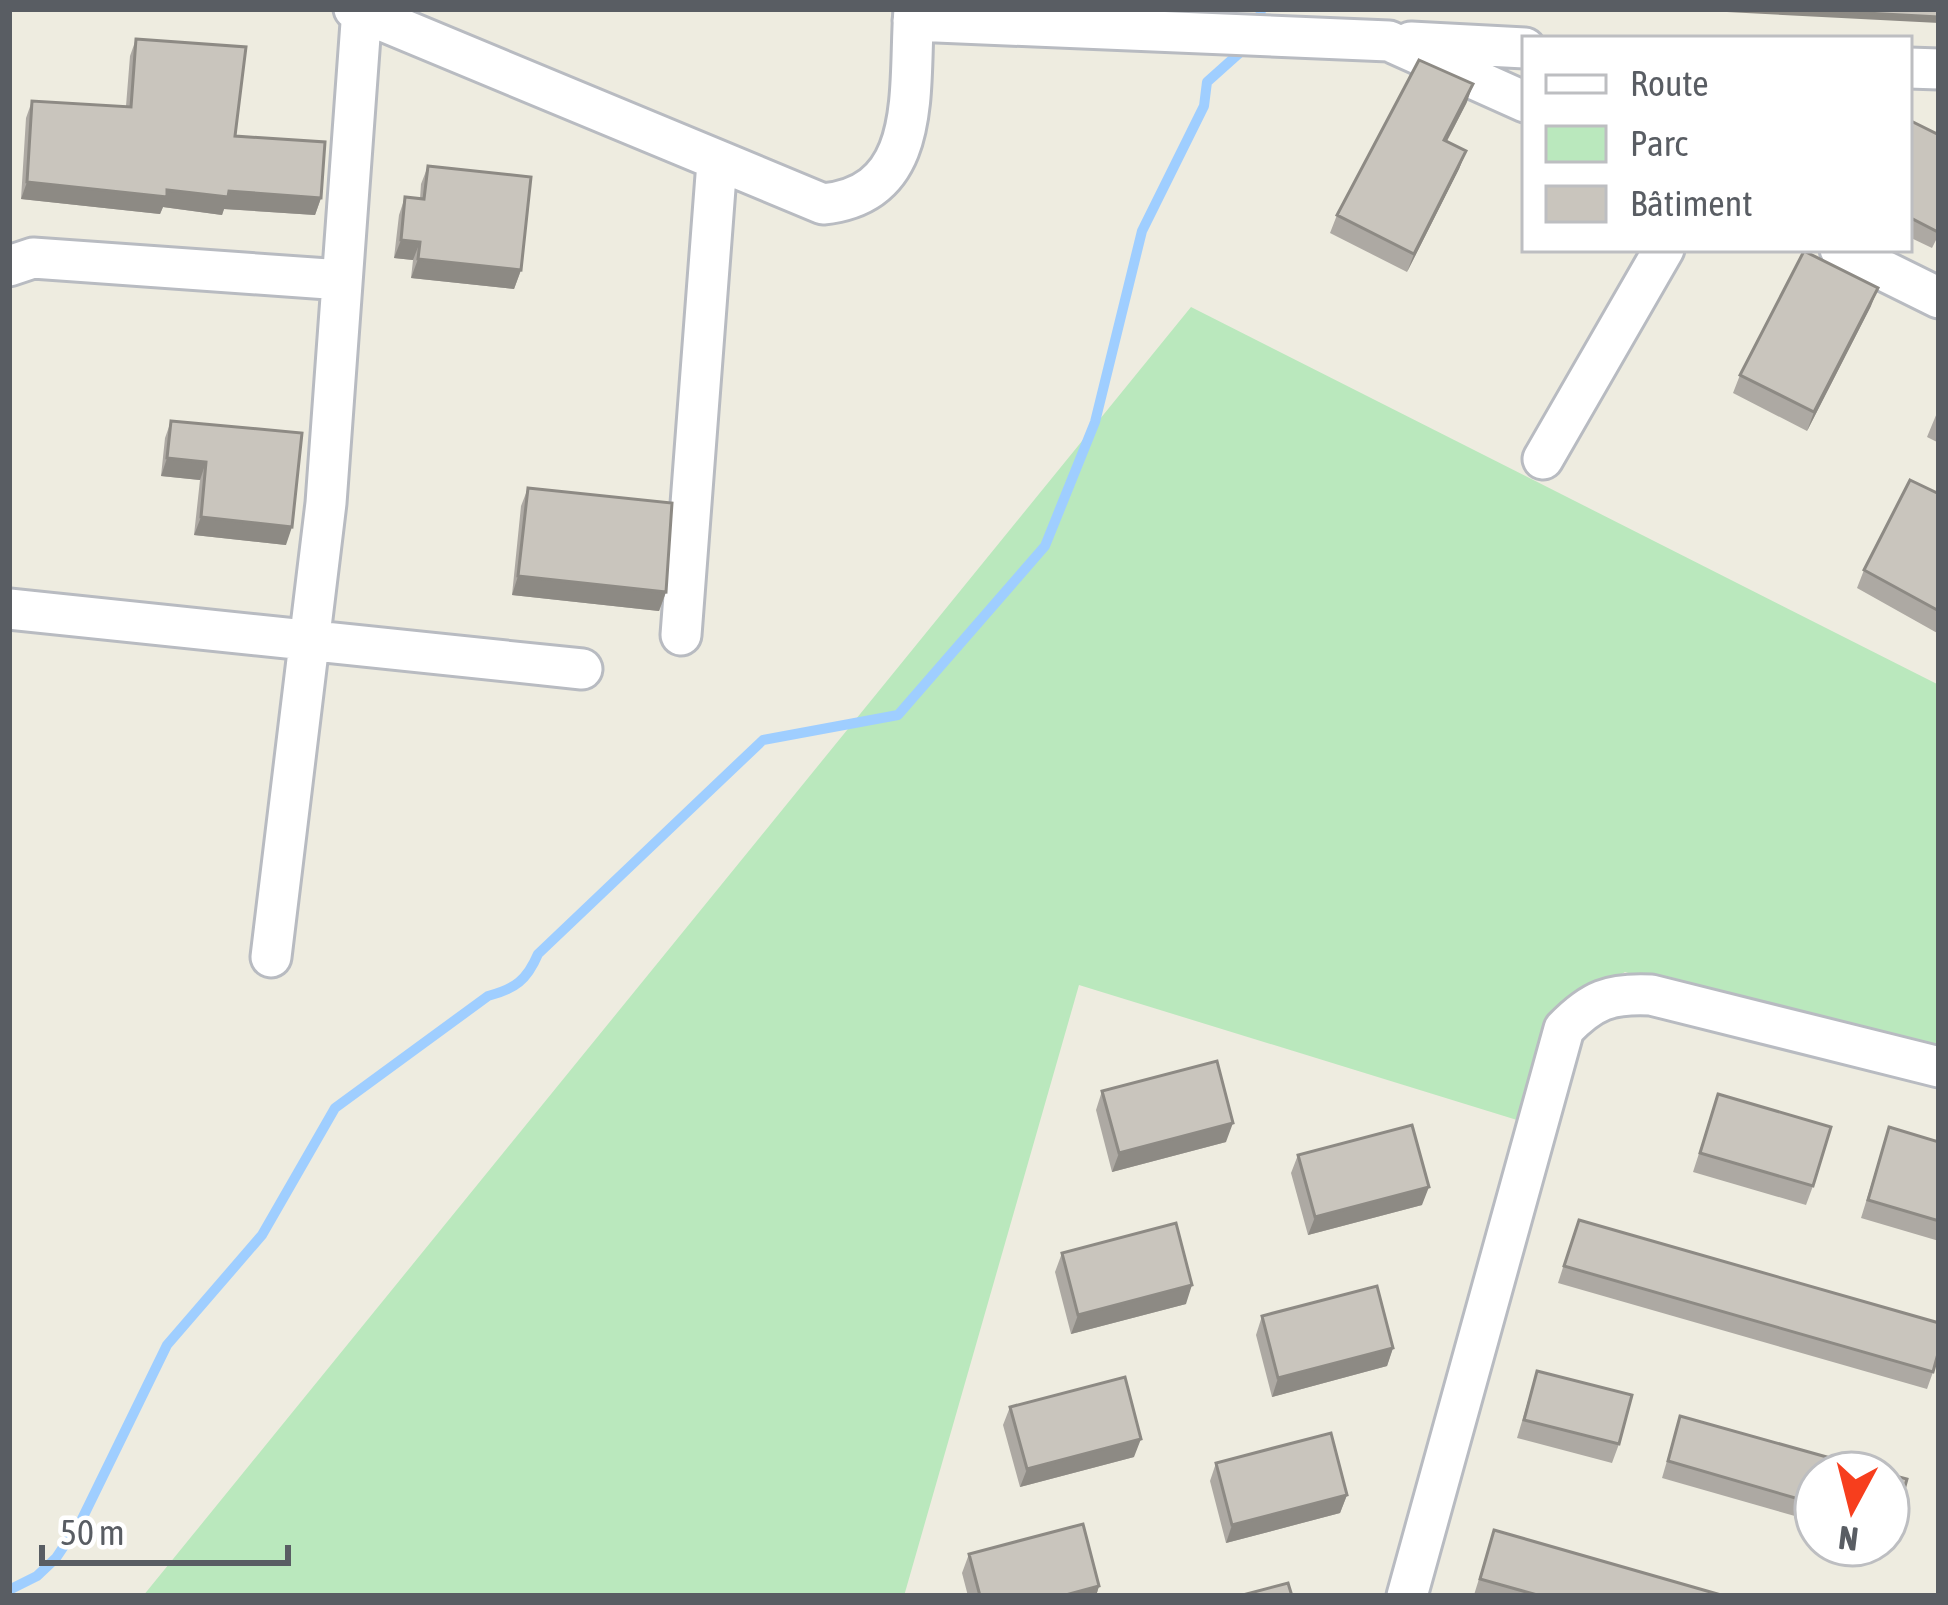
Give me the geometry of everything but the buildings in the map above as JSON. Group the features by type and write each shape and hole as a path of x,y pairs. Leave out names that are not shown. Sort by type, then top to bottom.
{"street":[{"path":"271,957 326,503 359,10 823,205 858,201 894,171 905,132 914,15 1522,48"},
{"path":"1389,41 1522,101"},
{"path":"681,635 717,162"},
{"path":"1543,459 1662,252"},
{"path":"1846,252 1939,298"},
{"path":"9,266 33,259 342,280"},
{"path":"9,609 582,669"},
{"path":"1407,1596 1564,1029 1588,1004 1615,994 1651,995 1939,1067"}],"green space":[{"path":"1191,307 1939,685 1939,1064 1625,972 1548,1020 1517,1120 1079,985 904,1596 143,1596"}],"waterway":[{"path":"1259,30 1261,9"},
{"path":"9,1590 37,1576 56,1558 82,1519 167,1345 262,1235 335,1108 488,996 519,982 538,954 763,740 898,715 1045,546 1095,422 1142,231 1204,106 1207,82 1245,48"}]}
